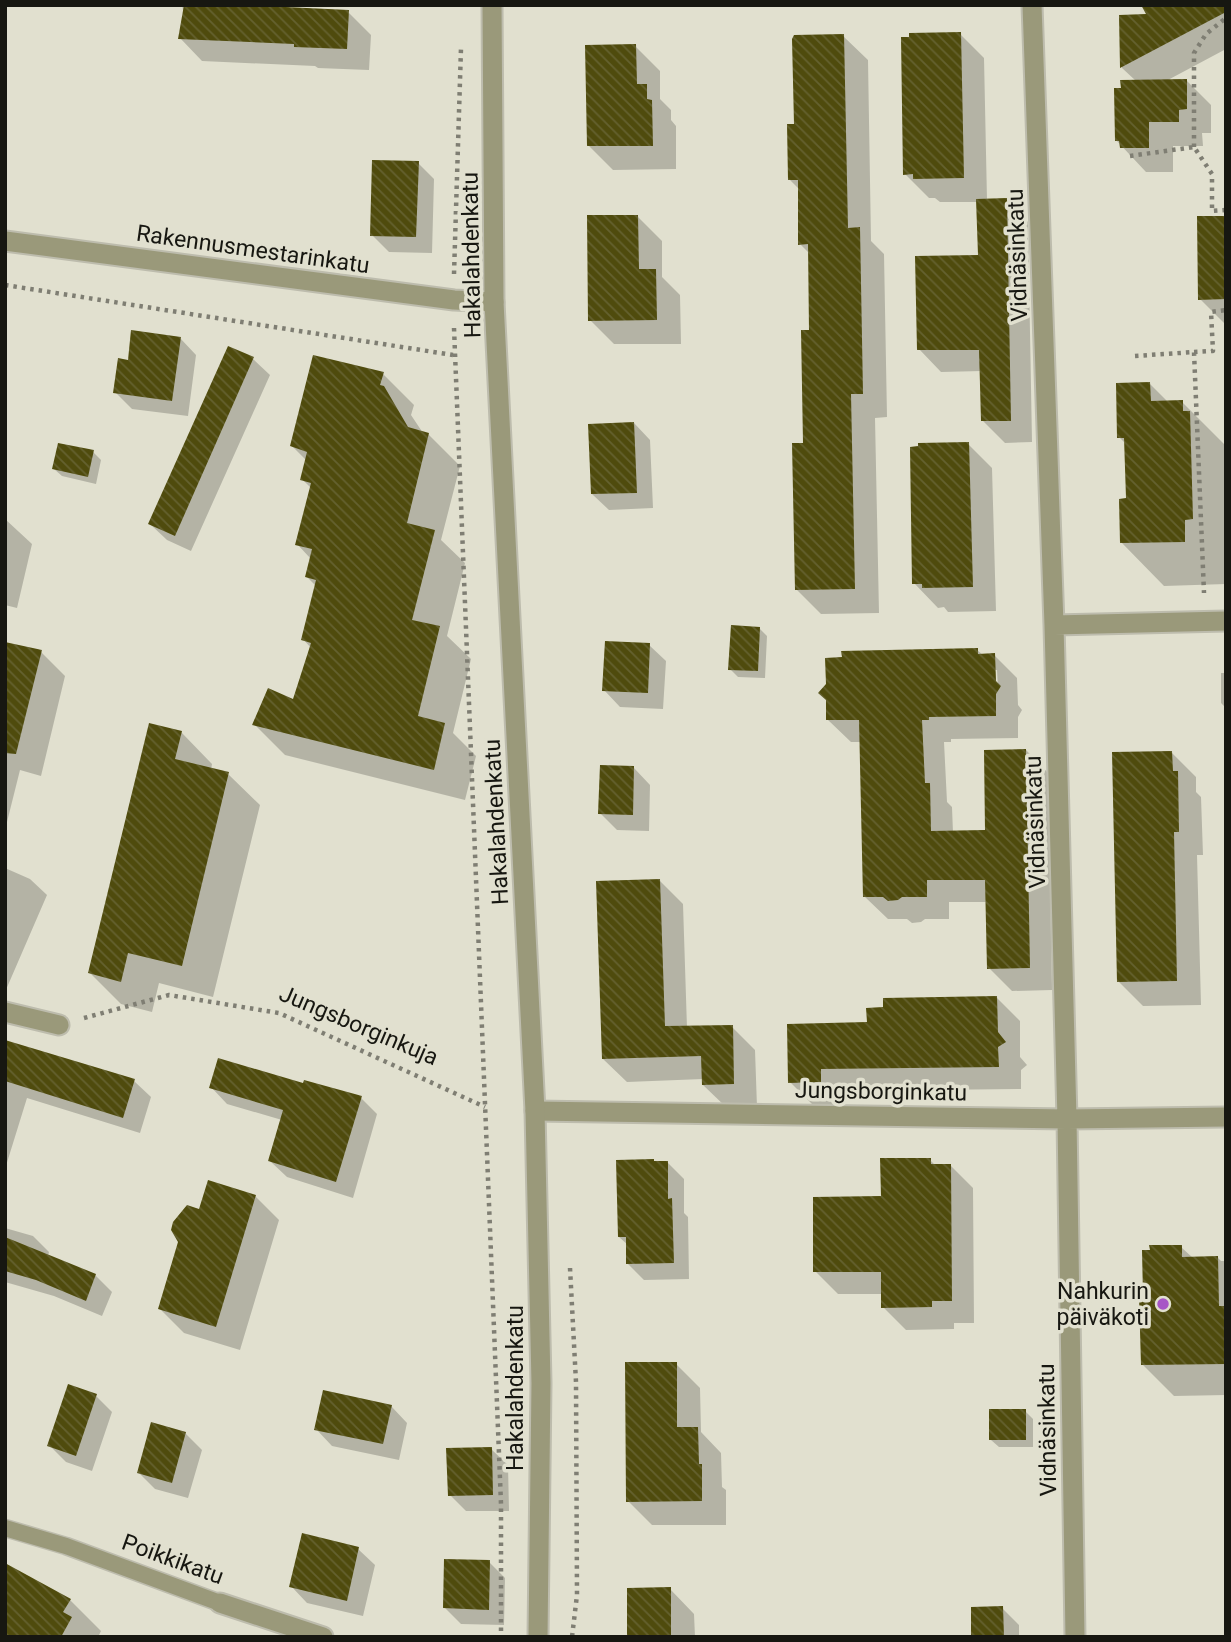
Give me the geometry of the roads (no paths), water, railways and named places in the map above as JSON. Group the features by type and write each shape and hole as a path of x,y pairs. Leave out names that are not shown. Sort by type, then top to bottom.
{"street":[{"name":"Hakalahdenkatu","path":"492,5 494,302 535,1111 541,1383 538,1637"},
{"name":"Vidnäsinkatu","path":"1032,5 1054,625 1067,1119 1075,1637"},
{"name":"Rakennusmestarinkatu","path":"5,240 454,300 494,302"},
{"path":"1054,625 1226,621"},
{"path":"5,1012 58,1025"},
{"name":"Jungsborginkatu","path":"535,1111 1067,1119 1226,1117"},
{"name":"Poikkikatu","path":"220,1603 323,1637"}],"lane":[{"name":"Poikkikatu","path":"5,1528 66,1546 220,1603"}],"place":[{"name":"Nahkurin päiväkoti","path":"1163,1304"}]}
